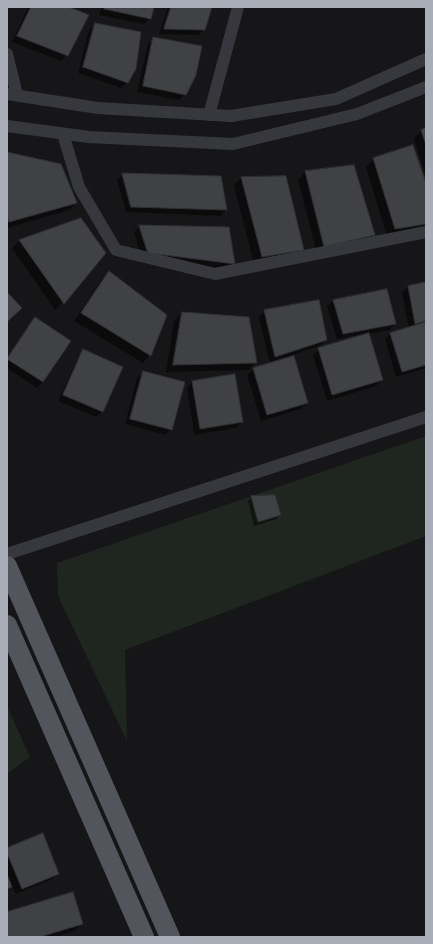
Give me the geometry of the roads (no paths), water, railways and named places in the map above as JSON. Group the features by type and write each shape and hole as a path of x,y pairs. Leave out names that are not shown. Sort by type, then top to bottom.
{"main road":[{"path":"7,566 170,937"},
{"path":"7,625 144,937"}],"street":[{"path":"209,115 238,7"},
{"path":"7,54 12,94 98,108 231,116 336,99 426,59"},
{"path":"7,126 88,137 233,144 357,114 426,87"},
{"path":"63,134 79,187 116,250 215,274 426,232"},
{"path":"7,554 426,417"}]}
